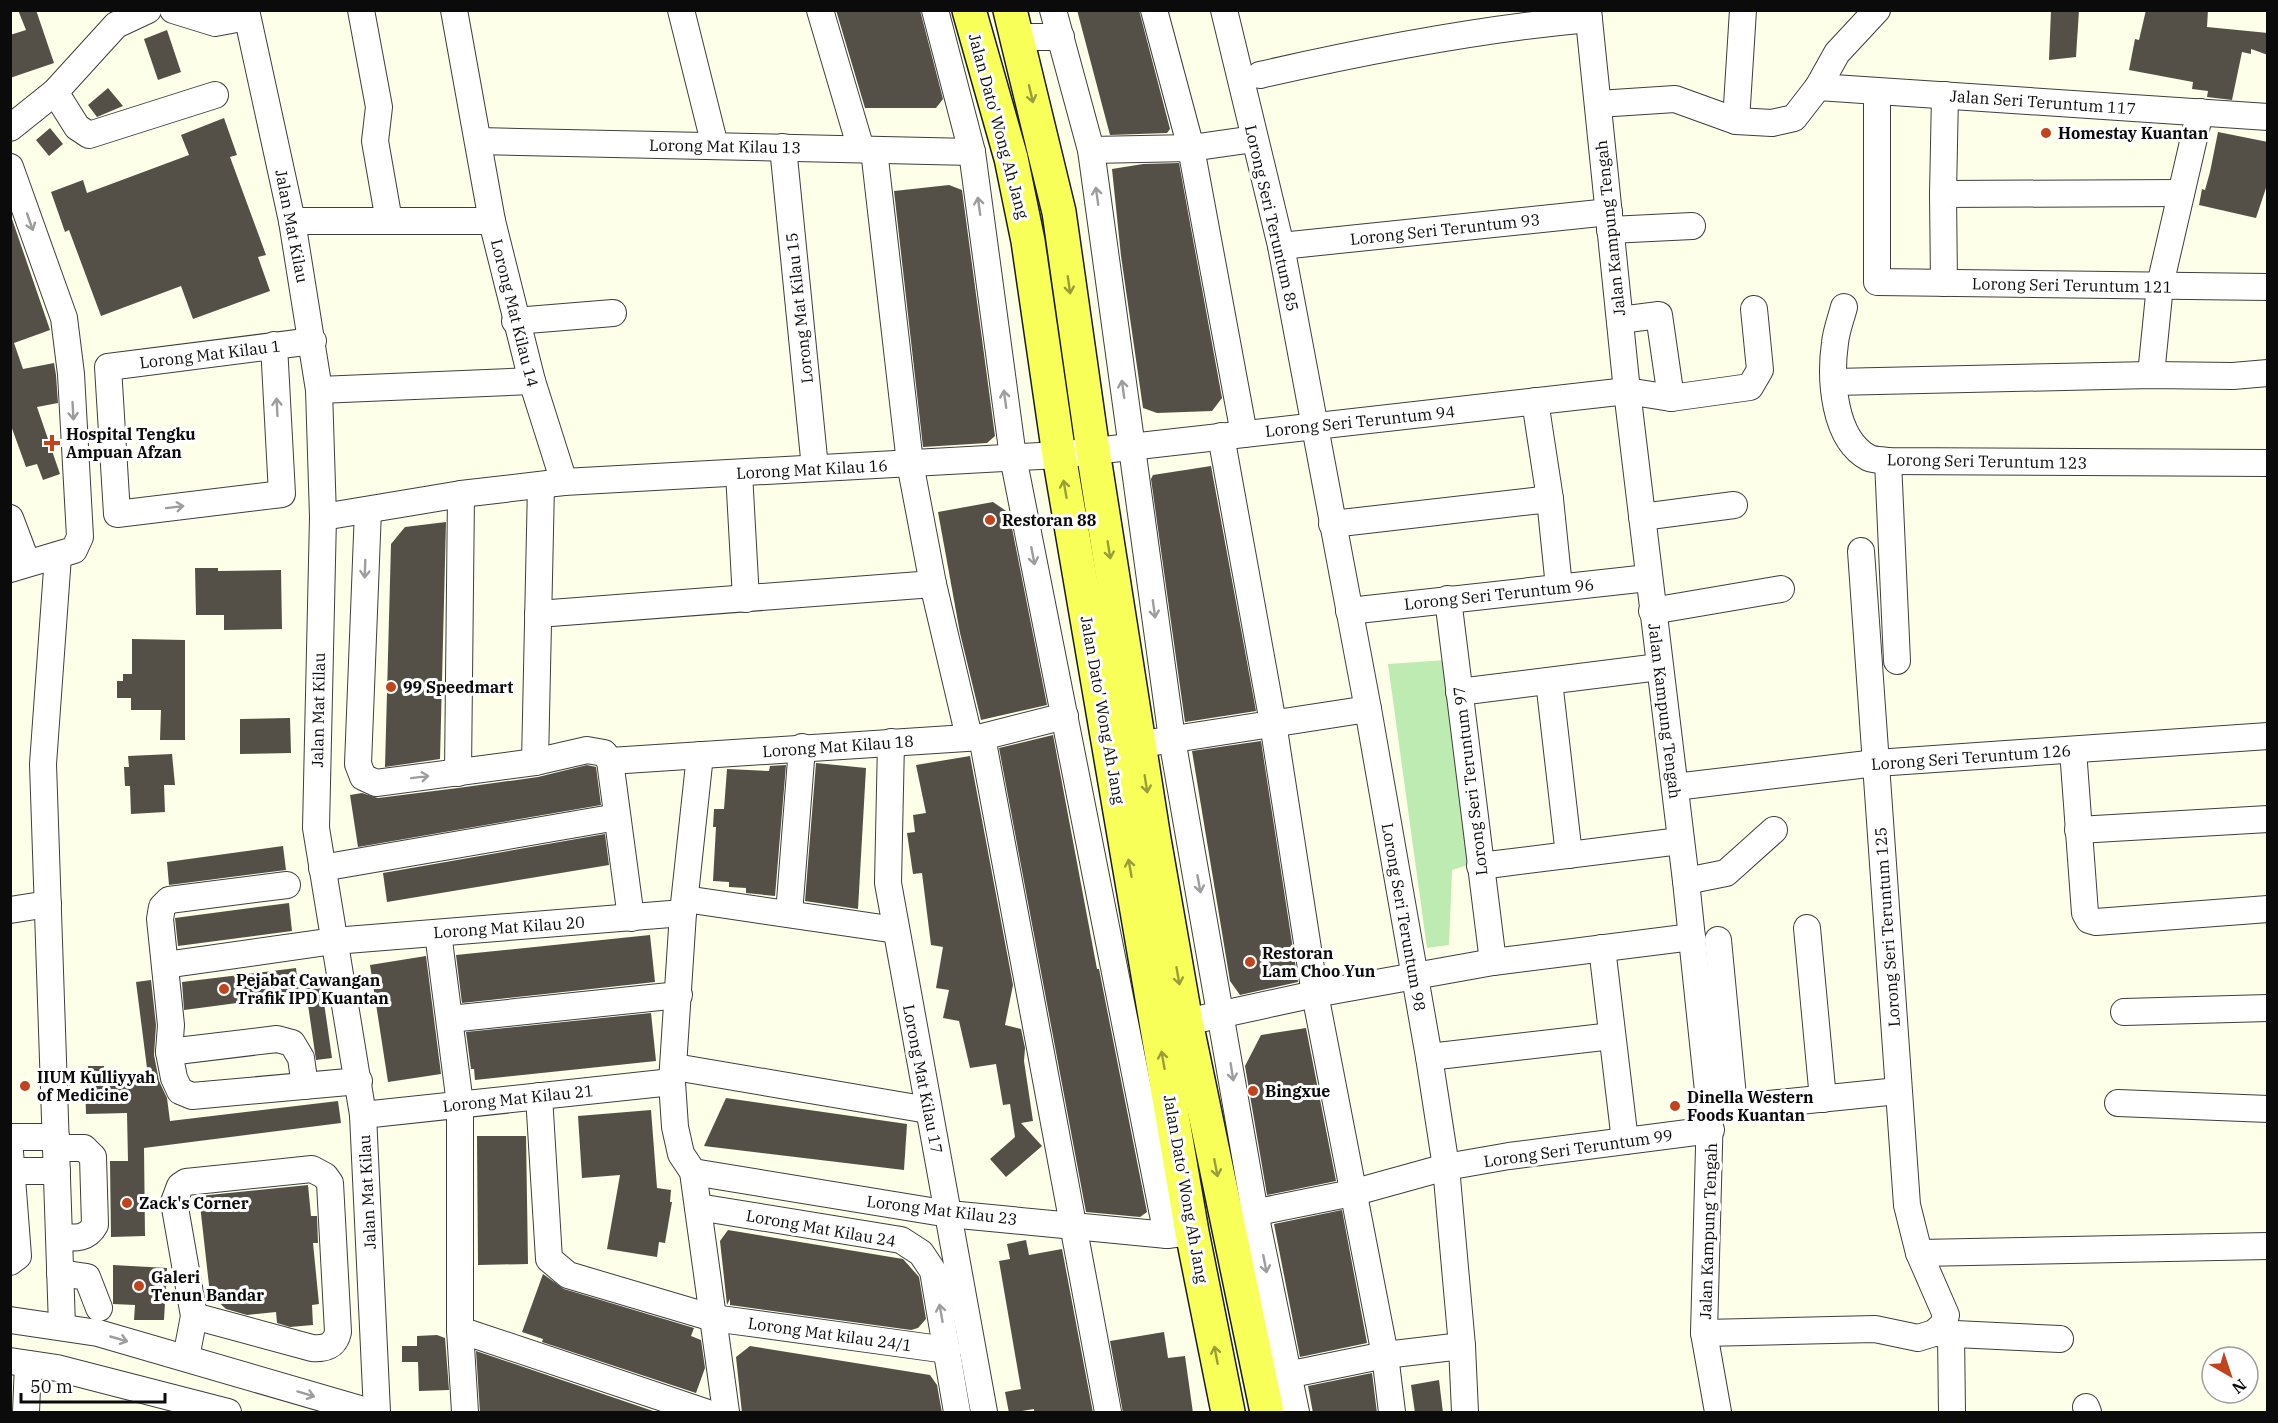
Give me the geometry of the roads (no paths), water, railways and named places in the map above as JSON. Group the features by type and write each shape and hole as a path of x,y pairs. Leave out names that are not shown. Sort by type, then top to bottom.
{"main road":[{"name":"Jalan Dato' Wong Ah Jang","path":"969,10 1011,158 1028,241 1059,455 1106,729 1180,1233 1228,1413"},
{"name":"Jalan Dato' Wong Ah Jang","path":"1014,24 1059,212 1093,451 1186,1022 1240,1216 1267,1413"}],"street":[{"path":"10,128 55,92 116,18 148,10"},
{"path":"173,10 215,23 246,14"},
{"path":"361,10 379,107 375,141 389,221"},
{"name":"Lorong Mat Kilau 14","path":"454,10 492,221 532,381 553,484 538,614 535,762"},
{"path":"681,10 715,146"},
{"path":"820,10 868,149 910,463 933,584 976,737 1108,1413"},
{"path":"935,10 972,152 1013,457 1065,716 1180,1233"},
{"path":"1053,10 1091,150 1130,447 1172,739 1222,1014 1240,1216 1296,1413"},
{"path":"1154,10 1191,148 1274,723 1316,994 1352,1193 1385,1355 1392,1413"},
{"name":"Lorong Seri Teruntum 85","path":"1224,10 1281,246 1315,426"},
{"path":"1736,121 1743,10"},
{"path":"1598,104 1675,99 1736,121 1772,123 1794,118 1818,87 1837,53 1877,10"},
{"name":"Jalan Mat Kilau","path":"246,14 292,221 313,341 319,390 323,517 316,828 363,1114 378,1413"},
{"path":"1260,75 1372,50 1589,15"},
{"name":"Jalan Kampung Tengah","path":"1589,15 1648,578 1692,937 1718,1116 1704,1334 1718,1413"},
{"path":"1014,24 1061,37"},
{"name":"Jalan Seri Teruntum 117","path":"1818,87 2268,117"},
{"name":"Lorong Seri Teruntum 121","path":"1877,91 1877,282 2268,287"},
{"path":"55,92 77,127 89,135 214,95"},
{"path":"1944,283 1945,95"},
{"path":"2151,375 2160,285 2200,112"},
{"path":"1091,150 1191,148 1254,139"},
{"name":"Lorong Mat Kilau 13","path":"479,141 972,152"},
{"name":"Lorong Mat Kilau 15","path":"783,147 815,468"},
{"path":"10,167 64,318 71,374 80,537 74,550 19,566 10,519"},
{"path":"1943,194 2181,193"},
{"path":"292,221 492,221"},
{"name":"Lorong Seri Teruntum 93","path":"1281,246 1610,221 1692,226"},
{"name":"Lorong Seri Teruntum 123","path":"1844,307 1835,343 1834,382 1839,416 1859,450 1871,459 1888,461 2268,463"},
{"name":"Lorong Seri Teruntum 94","path":"1059,455 1627,391 1671,398 1750,387 1760,370 1754,309"},
{"path":"516,321 613,313"},
{"path":"1620,320 1659,315 1671,398"},
{"name":"Lorong Mat Kilau 1","path":"273,345 282,494 117,514 108,367 273,345 313,341"},
{"path":"1834,382 2151,375 2233,376 2268,373"},
{"path":"319,390 532,381"},
{"path":"1535,401 1550,499 1558,587"},
{"name":"Lorong Seri Teruntum 98","path":"1315,426 1368,709 1446,1167 1462,1346 1465,1413"},
{"name":"Lorong Mat Kilau 16","path":"323,517 461,494 553,484 1059,455"},
{"path":"1888,461 1897,661"},
{"path":"739,473 746,599"},
{"path":"458,773 461,494"},
{"path":"1332,524 1550,499"},
{"path":"1642,517 1734,505"},
{"path":"368,510 358,764 363,777 376,783 535,762 594,750 604,753 610,761 631,918"},
{"name":"Lorong Seri Teruntum 125","path":"1861,551 1907,1205 1919,1253 1946,1315 1942,1334"},
{"path":"58,556 44,758 62,1326"},
{"name":"Lorong Seri Teruntum 96","path":"1349,611 1648,578"},
{"path":"538,614 933,584"},
{"path":"1652,611 1781,589"},
{"name":"Lorong Seri Teruntum 97","path":"1448,599 1493,962"},
{"path":"1459,692 1659,667"},
{"path":"1549,681 1569,855"},
{"path":"1139,744 1368,709"},
{"path":"1065,716 1106,729"},
{"name":"Lorong Mat Kilau 18","path":"610,761 976,737 1065,716"},
{"name":"Lorong Seri Teruntum 126","path":"1675,787 1876,763 2268,736"},
{"name":"Lorong Mat Kilau 17","path":"891,742 888,884 984,1413"},
{"path":"789,914 802,747"},
{"path":"2073,750 2085,913 2089,920 2096,922 2268,909"},
{"path":"700,755 684,906 674,1074 675,1127 681,1154 693,1172 726,1413"},
{"path":"322,868 617,817"},
{"path":"2078,830 2268,819"},
{"path":"1686,881 1726,873 1774,830"},
{"path":"1480,866 1680,842"},
{"path":"287,885 169,900 162,907 160,919 171,1025 169,1052 174,1078 180,1090 192,1096 359,1081"},
{"path":"11,906 48,904"},
{"name":"Lorong Mat Kilau 20","path":"165,964 334,941 631,918 684,906 789,914 896,930"},
{"path":"1807,928 1823,1098"},
{"path":"438,933 460,1104 460,1330 465,1413"},
{"path":"1186,1022 1316,994 1493,962 1692,937"},
{"path":"1718,940 1718,1116"},
{"path":"1602,948 1625,1141"},
{"path":"450,1020 679,995"},
{"path":"2124,1012 2268,1008"},
{"path":"1429,1057 1612,1036"},
{"path":"169,1052 277,1039 292,1043 301,1058 305,1086"},
{"name":"Lorong Mat Kilau 21","path":"363,1114 539,1096 674,1074 928,1110"},
{"name":"Lorong Seri Teruntum 99","path":"1240,1216 1352,1193 1446,1167 1625,1141 1718,1116 1823,1098 1898,1091"},
{"name":"Lorong Mat kilau 24/1","path":"539,1096 549,1259 568,1275 713,1318 947,1350"},
{"path":"2118,1103 2268,1109"},
{"path":"10,1137 56,1152"},
{"path":"10,1262 18,1256 11,1161 84,1148 93,1157 95,1225 91,1233 83,1237 59,1237"},
{"path":"186,1358 194,1316 174,1202 180,1186 186,1182 312,1170 325,1176 330,1189 338,1332 334,1343 327,1348 312,1348 194,1316"},
{"name":"Lorong Mat Kilau 23","path":"693,1172 949,1214 1180,1233"},
{"path":"330,1189 367,1185"},
{"name":"Lorong Mat Kilau 24","path":"698,1207 901,1240 921,1253 933,1271 957,1413"},
{"path":"1919,1253 2268,1246"},
{"path":"60,1273 87,1277 99,1308"},
{"path":"16,1317 62,1326 186,1358 370,1413"},
{"path":"1704,1334 1875,1329 1918,1338 1942,1334 2060,1339"},
{"path":"460,1330 705,1413"},
{"path":"1942,1334 1952,1413"},
{"path":"1287,1375 1385,1355 1462,1346"},
{"path":"22,1369 57,1368 228,1413"},
{"path":"22,1369 26,1413"},
{"path":"22,1369 158,1413"}],"place":[{"name":"Homestay Kuantan","path":"2046,133"},
{"name":"Hospital Tengku Ampuan Afzan","path":"52,443"},
{"name":"Restoran 88","path":"990,520"},
{"name":"99 Speedmart","path":"391,687"},
{"name":"Restoran Lam Choo Yun","path":"1250,962"},
{"name":"Pejabat Cawangan Trafik IPD Kuantan","path":"224,989"},
{"name":"IIUM Kulliyyah of Medicine","path":"25,1086"},
{"name":"Bingxue","path":"1253,1091"},
{"name":"Dinella Western Foods Kuantan","path":"1675,1106"},
{"name":"Zack's Corner","path":"127,1203"},
{"name":"Galeri Tenun Bandar","path":"139,1286"}]}
